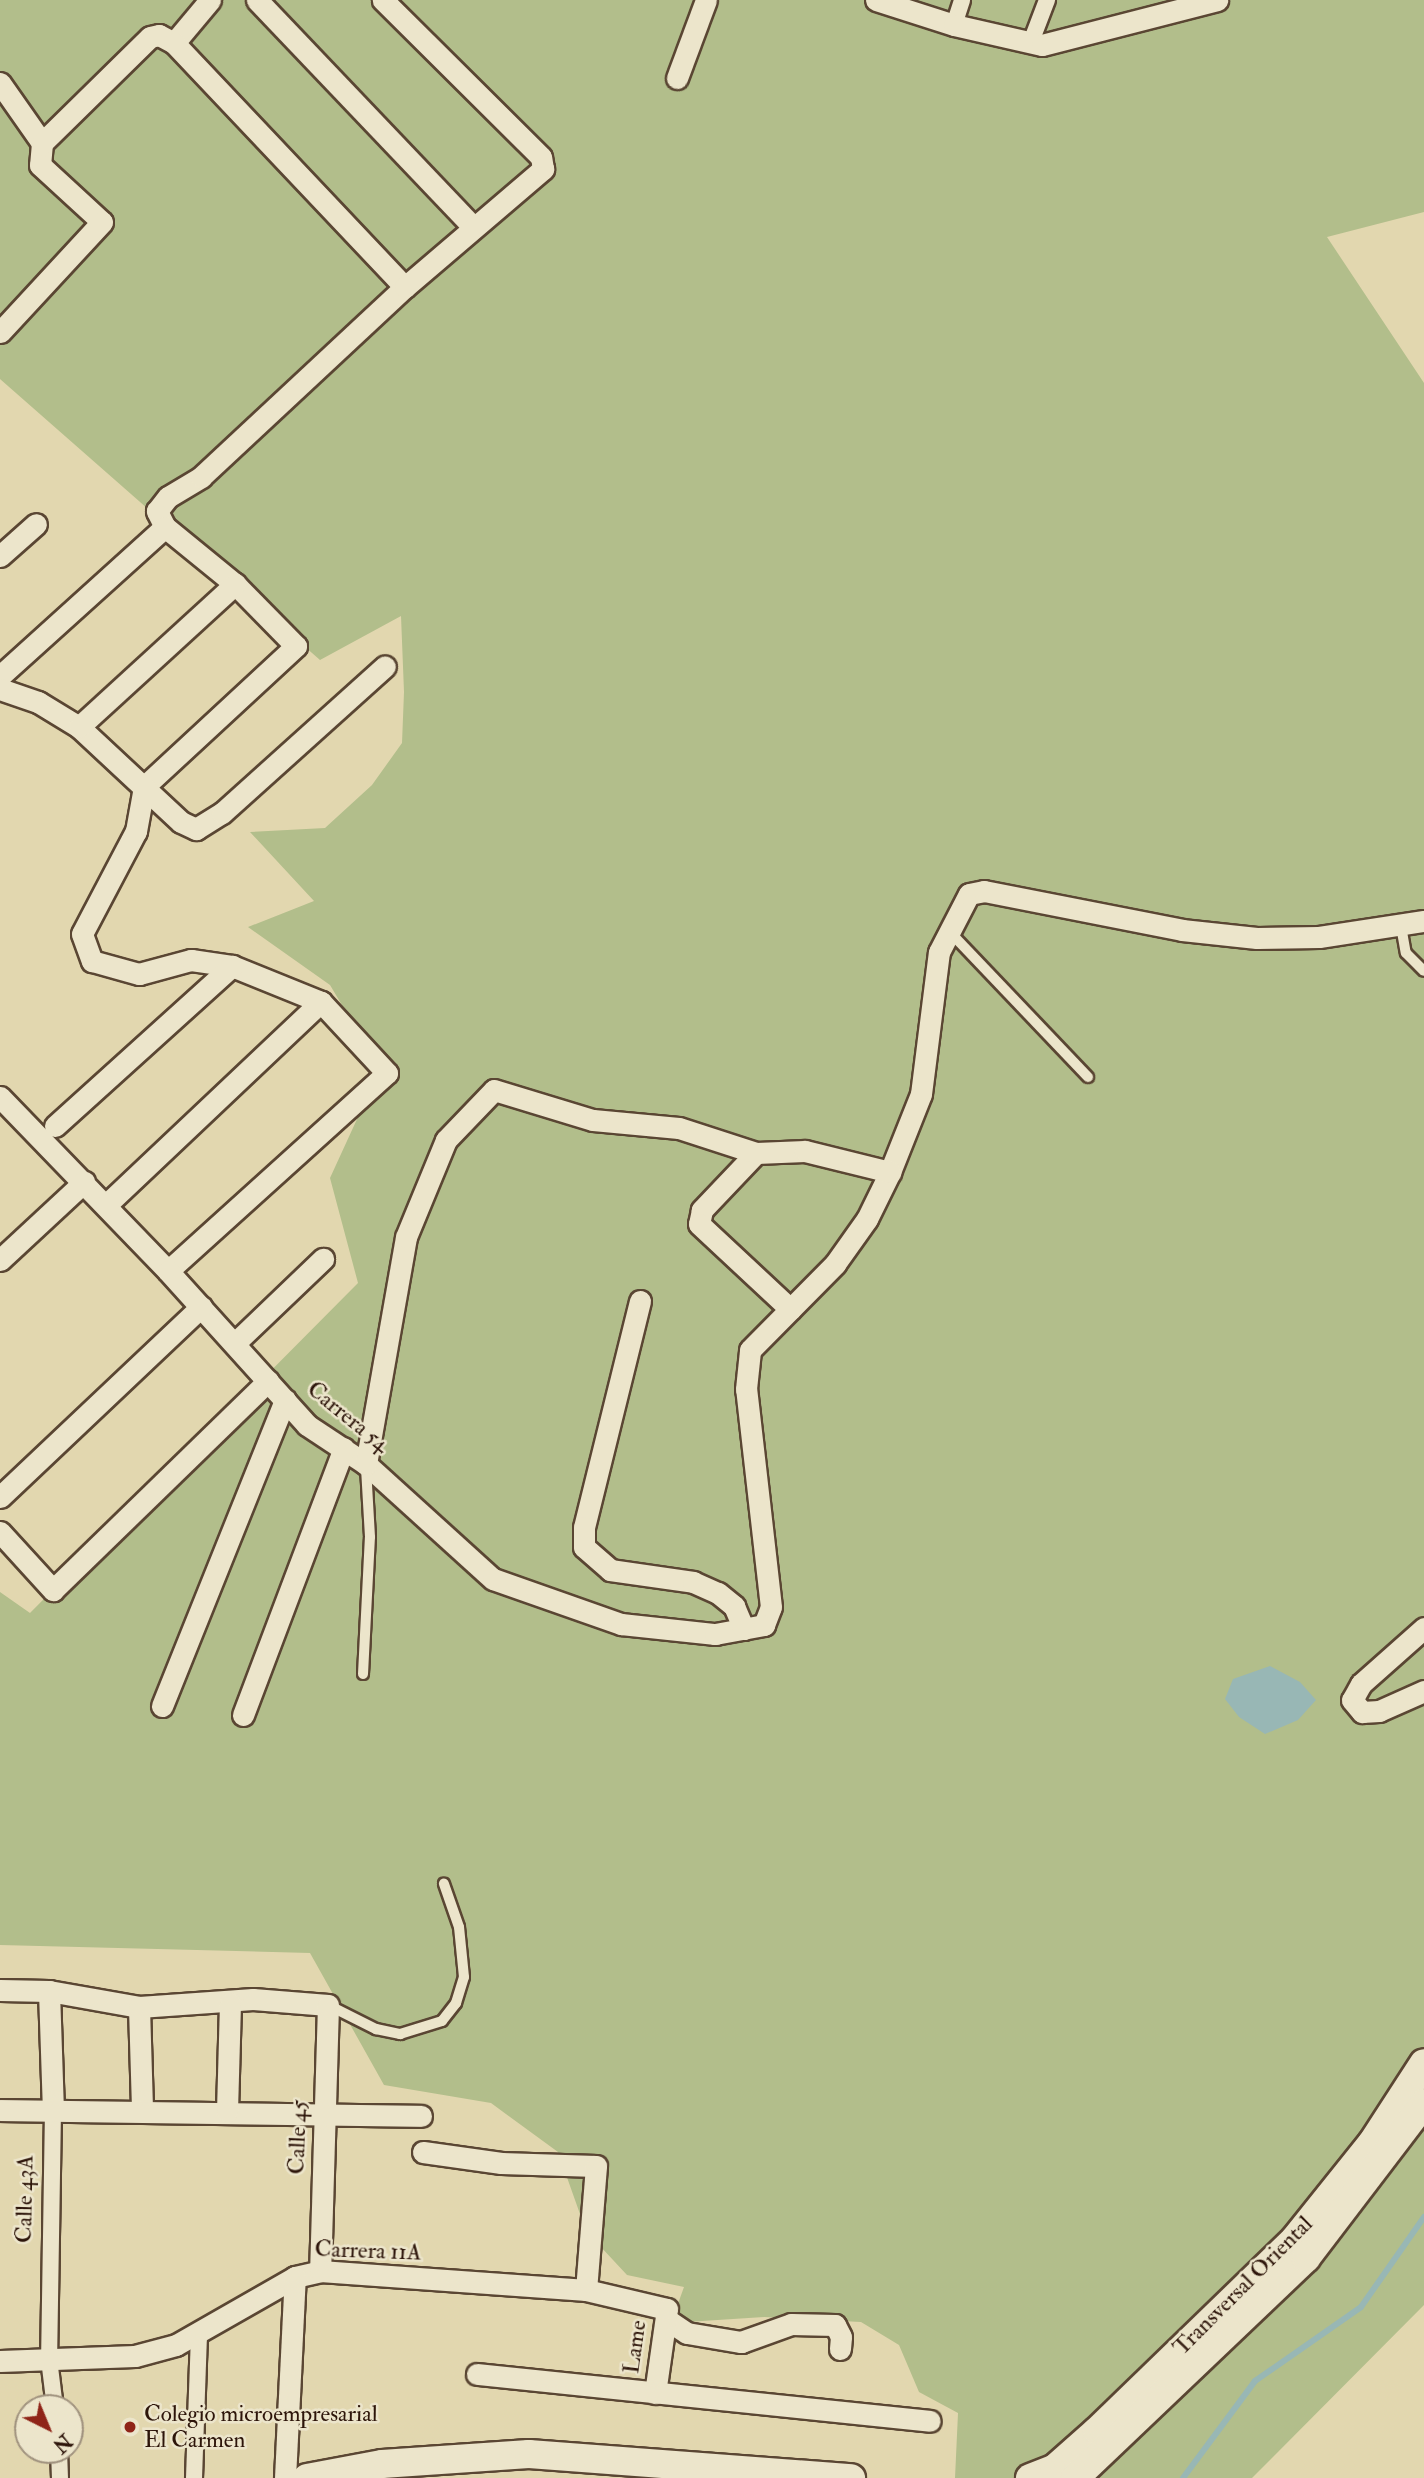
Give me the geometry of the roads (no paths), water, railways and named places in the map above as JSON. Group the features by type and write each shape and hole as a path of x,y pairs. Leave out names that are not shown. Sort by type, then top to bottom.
{"main road":[{"name":"Transversal Oriental","path":"1030,2478 1054,2469 1097,2431 1295,2239 1372,2143 1424,2063"},
{"name":"Transversal Oriental","path":"1075,2478 1306,2258 1424,2103"},
{"path":"307,2478 395,2463 529,2454 851,2478"}],"street":[{"path":"174,43 210,0"},
{"path":"257,0 473,227"},
{"path":"168,1271 387,1073 321,1002 232,966 191,960 139,974 92,961 82,934 136,831 144,787 296,646 236,584 166,527 157,511 168,497 201,477 405,287 543,169 544,163 383,0"},
{"path":"677,78 706,0"},
{"path":"876,0 954,26 1042,45 1217,0"},
{"path":"954,26 962,0"},
{"path":"1031,42 1046,0"},
{"path":"42,143 150,37 159,35 174,43 405,287"},
{"path":"0,83 42,143 40,165 102,222 0,330"},
{"path":"0,556 36,524"},
{"path":"0,676 166,527"},
{"path":"79,727 236,584"},
{"path":"0,690 38,702 79,727 181,822 196,829 222,813 385,666"},
{"path":"640,1301 587,1513 583,1547 610,1570 670,1577 718,1593 734,1606 744,1629 764,1625 771,1607 746,1366 750,1350 835,1264 867,1219 890,1172 920,1094 939,952 948,930 969,894 984,891 1182,930 1258,938 1319,937 1424,921"},
{"path":"55,1126 232,966"},
{"path":"106,1205 321,1002"},
{"path":"366,1464 406,1237 446,1140 494,1090 593,1120 679,1128 756,1153 805,1151 890,1172"},
{"name":"Carrera 54","path":"0,1097 236,1343 307,1424 366,1464 493,1579 515,1590 621,1624 715,1634 744,1629"},
{"path":"756,1153 702,1210 699,1224 790,1309"},
{"path":"3,1253 84,1182"},
{"path":"236,1343 323,1259"},
{"path":"0,1497 201,1307"},
{"path":"0,1532 53,1590 268,1381"},
{"path":"162,1706 285,1400"},
{"path":"243,1714 345,1448"},
{"path":"1424,1628 1361,1684 1352,1700 1362,1712 1379,1711 1424,1691"},
{"path":"0,1990 49,1991 139,2007 284,2000 328,2005"},
{"name":"Calle 43A","path":"49,1991 53,2110 49,2359 53,2394"},
{"path":"227,2111 230,2003"},
{"name":"Calle 45","path":"320,2271 328,2005"},
{"path":"139,2007 142,2110"},
{"path":"0,2110 325,2111 421,2116"},
{"path":"423,2152 500,2163 596,2166 586,2290"},
{"name":"Carrera 11A","path":"0,2361 135,2356 176,2345 295,2277 320,2271 586,2290 666,2314 687,2333 741,2342 773,2327 807,2321 825,2323 839,2329 839,2349"},
{"path":"285,2478 295,2277"},
{"name":"Lame","path":"655,2393 666,2314"},
{"path":"194,2478 199,2333"},
{"path":"477,2374 930,2421"}],"lane":[{"path":"1401,926 1406,953 1424,971"},
{"path":"948,930 1088,1077"},
{"path":"363,1674 370,1537 366,1464"},
{"path":"328,2005 376,2029 400,2034 442,2021 456,2003 464,1977 459,1927 444,1884"}],"water":[{"path":"1270,1666 1300,1682 1316,1700 1298,1720 1265,1734 1239,1717 1225,1699 1233,1679"}],"waterway":[{"path":"1183,2478 1255,2381 1361,2307 1424,2217"}],"place":[{"name":"Colegio microempresarial El Carmen","path":"130,2427"}]}
